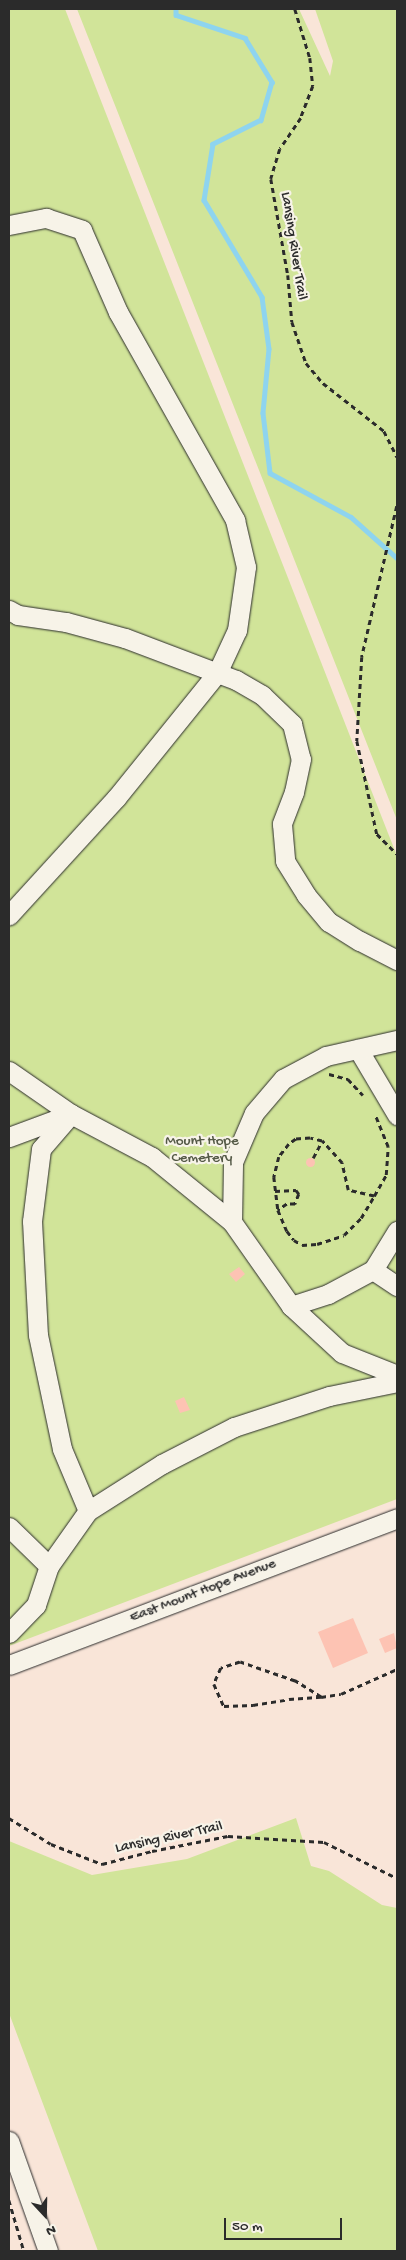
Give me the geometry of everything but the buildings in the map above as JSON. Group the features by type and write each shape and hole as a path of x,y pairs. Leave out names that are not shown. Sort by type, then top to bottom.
{"street":[{"path":"9,225 46,218 82,230 118,312 235,520 246,566 237,630 217,673 116,798 9,915"},
{"path":"9,610 18,615 66,622 125,638 236,680 262,695 292,724 301,759 294,792 282,824 285,861 306,895 329,922 397,960"},
{"path":"232,1222 233,1162 254,1113 283,1079 326,1056 397,1040"},
{"path":"358,1049 397,1114"},
{"path":"9,1071 71,1114 152,1156 232,1222 291,1306 342,1353 397,1375"},
{"path":"9,1137 71,1114"},
{"path":"71,1114 41,1149 32,1221 38,1335 62,1449 88,1511"},
{"path":"291,1306 328,1294 374,1270 397,1231"},
{"path":"374,1270 397,1286"},
{"path":"9,1633 36,1605 49,1566 88,1511 162,1464 234,1427 329,1396 397,1382"},
{"name":"East Mount Hope Avenue","path":"9,1665 397,1518"},
{"path":"9,1527 49,1566"},
{"path":"9,2141 48,2251"}],"path":[{"name":"Lansing River Trail","path":"295,9 310,58 313,86 302,118 280,149 271,179 288,275 292,322 306,363 323,383 384,431 397,457"},
{"path":"397,506 380,589 362,656 357,741 377,834 397,854"},
{"path":"321,1075 330,1074 348,1078 365,1097"},
{"path":"372,1110 388,1147 386,1175 374,1196 361,1218 344,1234 317,1244 302,1245 294,1240 287,1231 278,1210 274,1177 279,1157 288,1144 296,1139 322,1141 342,1163 348,1190 374,1196"},
{"path":"313,1158 322,1141"},
{"path":"275,1192 296,1190 299,1194 295,1204 287,1204 278,1210"},
{"path":"321,1697 295,1681 240,1662 221,1668 214,1684 224,1706 253,1705 289,1699 321,1697 341,1694 397,1669"},
{"name":"Lansing River Trail","path":"9,1818 52,1844 102,1864 152,1851 228,1836 324,1842 397,1878"},
{"path":"9,2200 24,2251"}],"green space":[{"name":"Mount Hope Cemetery","path":"9,9 65,9 397,856 397,1499 9,1646"},
{"path":"77,9 299,9 330,76 333,61 315,9 397,9 397,820"},
{"path":"296,1818 311,1866 329,1871 382,1905 397,1908 397,2251 98,2251 9,2013 9,1841 92,1875 187,1859"}],"waterway":[{"path":"176,9 176,15 245,38 272,82 261,120 213,144 204,200 262,297 269,349 263,413 270,473 351,517 397,558"}]}
